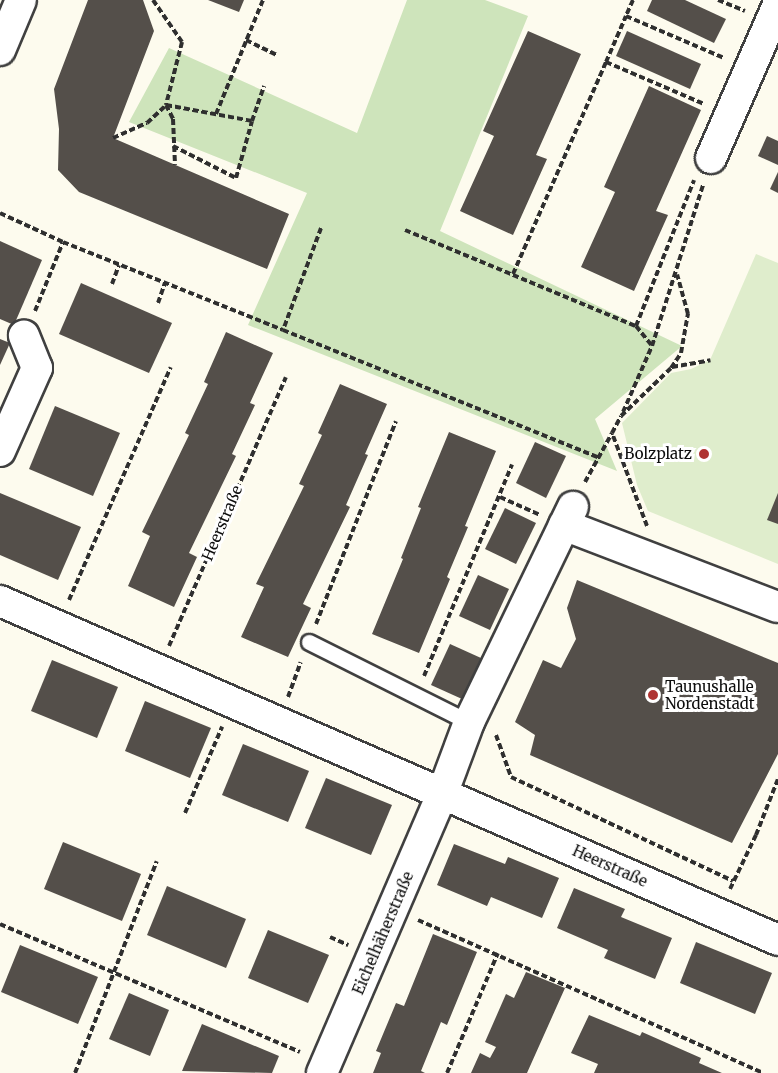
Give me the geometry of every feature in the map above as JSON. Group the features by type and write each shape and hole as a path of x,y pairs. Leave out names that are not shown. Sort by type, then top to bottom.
{"street":[{"path":"0,50 21,0"},
{"path":"711,158 778,5"},
{"path":"0,451 37,368 24,335"},
{"path":"443,792 482,727 569,516 778,607"},
{"name":"Heerstraße","path":"0,602 443,792 778,940"},
{"name":"Eichelhäherstraße","path":"324,1068 443,792"}],"lane":[{"path":"309,642 482,727"}],"path":[{"path":"112,138 147,123 166,105 182,42 153,0"},
{"path":"216,114 263,0"},
{"path":"513,274 633,0"},
{"path":"626,16 750,69"},
{"path":"246,40 277,55"},
{"path":"606,62 730,115"},
{"path":"173,146 236,178 264,86"},
{"path":"166,105 252,121"},
{"path":"166,105 173,119 175,165"},
{"path":"636,326 697,173 711,158"},
{"path":"500,497 569,516 621,416 652,346 677,274 711,158"},
{"path":"0,213 119,265 598,457"},
{"path":"283,330 321,228"},
{"path":"405,230 636,326 652,346"},
{"path":"24,335 63,242"},
{"path":"112,284 119,265"},
{"path":"621,416 671,368 681,353 688,314 677,274"},
{"path":"158,303 165,283"},
{"path":"671,368 710,360"},
{"path":"57,626 171,367"},
{"name":"Heerstraße","path":"159,670 286,377"},
{"path":"278,722 396,421"},
{"path":"612,433 647,526"},
{"path":"416,696 512,465"},
{"path":"185,813 233,702"},
{"path":"482,727 511,777 733,881"},
{"path":"720,914 733,881 756,835 778,779"},
{"path":"75,1073 157,861"},
{"path":"393,909 498,953 763,1073"},
{"path":"0,924 115,972 324,1068"},
{"path":"447,1073 498,953"}],"green space":[{"path":"407,0 485,0 528,16 440,231 682,346 595,419 617,471 248,325 307,193 129,122 169,48 357,133"},
{"name":"Bolzplatz","path":"756,254 778,263 778,564 648,511 637,485 622,423 671,373 691,369 710,360"}],"building":[{"path":"88,0 143,0 154,31 113,138 289,214 267,269 79,192 58,170 59,129 54,89"},
{"path":"208,0 244,0 239,12"},
{"path":"652,0 685,0 726,19 714,43 647,11"},
{"path":"528,31 581,54 536,155 547,159 513,235 460,211 494,136 483,131"},
{"path":"627,31 701,64 690,89 616,56"},
{"path":"649,86 701,110 656,211 668,215 634,291 581,267 615,192 604,187"},
{"path":"767,136 778,141 778,165 758,156"},
{"path":"778,172 778,193 770,189"},
{"path":"0,241 42,260 14,325 0,319"},
{"path":"81,283 172,323 149,373 59,334"},
{"path":"226,332 273,353 250,403 255,405 232,454 236,456 189,553 197,557 174,607 128,586 150,536 142,532 189,435 185,433 208,384 204,382"},
{"path":"0,339 10,343 0,365"},
{"path":"340,384 387,404 346,505 350,507 303,604 311,608 288,657 241,637 264,587 256,584 304,486 299,484 322,435 318,433"},
{"path":"55,406 120,433 93,496 29,469"},
{"path":"449,432 496,451 465,526 468,527 447,577 450,579 419,653 372,634 403,559 401,558 421,508 418,507"},
{"path":"535,442 566,456 546,498 516,483"},
{"path":"0,493 81,527 58,580 0,555"},
{"path":"778,493 778,524 767,520"},
{"path":"505,508 536,523 516,564 485,549"},
{"path":"478,575 509,589 490,630 459,616"},
{"name":"Taunushalle Nordenstadt","path":"577,580 778,663 778,754 732,843 530,755 535,735 515,722 543,660 561,668 576,639 567,608"},
{"path":"450,644 481,658 462,699 431,685"},
{"path":"52,660 118,687 97,738 31,711"},
{"path":"145,701 211,728 190,778 125,751"},
{"path":"243,744 309,771 288,822 222,795"},
{"path":"326,778 392,805 371,855 305,828"},
{"path":"63,842 141,874 122,921 44,889"},
{"path":"454,844 505,864 508,857 559,878 542,918 491,897 487,906 437,885"},
{"path":"167,886 246,919 226,968 147,935"},
{"path":"574,888 625,909 621,917 672,938 655,979 604,958 608,950 557,928"},
{"path":"268,930 329,955 308,1003 248,978"},
{"path":"433,934 477,952 447,1025 441,1022 421,1071 425,1073 373,1073 381,1053 376,1051 396,1003 404,1006"},
{"path":"696,942 772,973 755,1014 680,983"},
{"path":"20,945 98,977 78,1024 1,992"},
{"path":"526,972 565,988 527,1073 471,1073 480,1053 490,1058 496,1047 485,1042 506,994 514,998"},
{"path":"129,993 169,1010 150,1056 109,1039"},
{"path":"589,1015 640,1036 642,1032 701,1058 699,1063 722,1073 594,1073 598,1064 571,1053"},
{"path":"202,1024 279,1056 272,1073 182,1071"}],"place":[{"name":"Bolzplatz","path":"704,454"},
{"name":"Taunushalle Nordenstadt","path":"653,695"}]}
